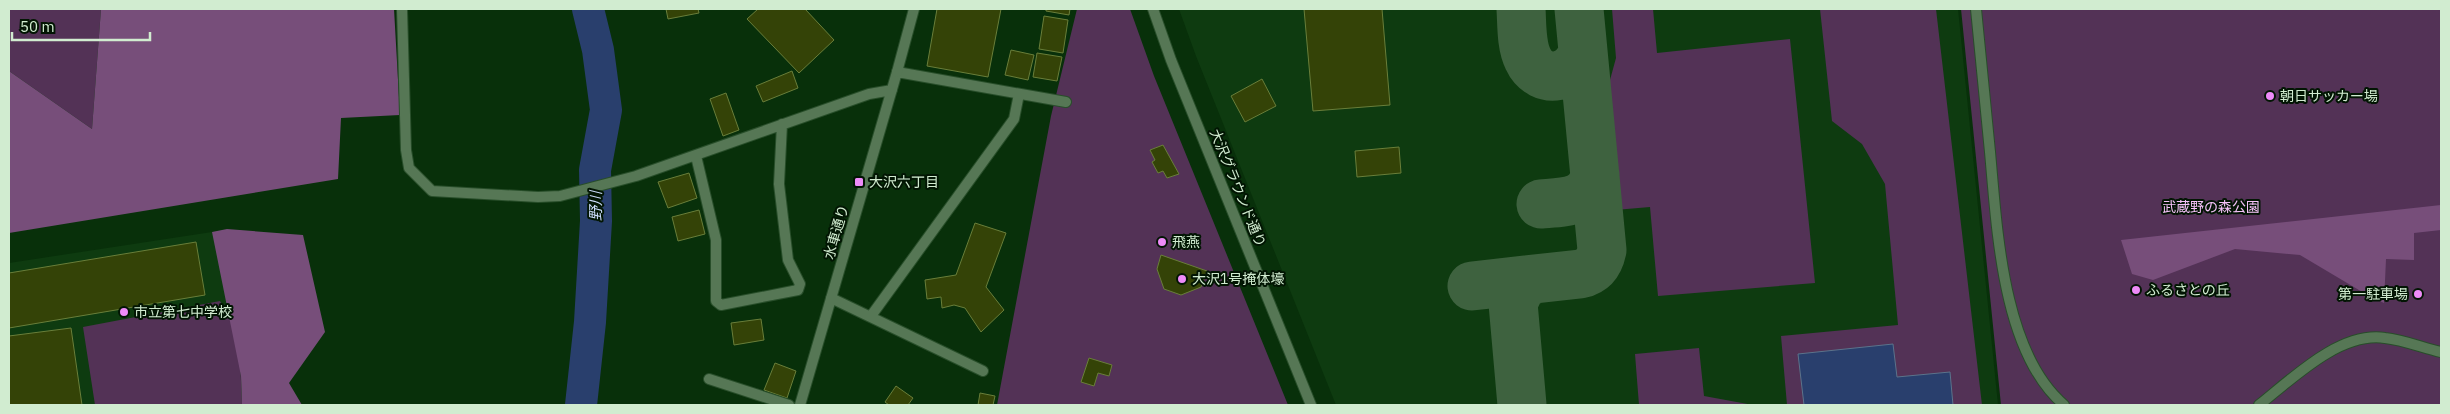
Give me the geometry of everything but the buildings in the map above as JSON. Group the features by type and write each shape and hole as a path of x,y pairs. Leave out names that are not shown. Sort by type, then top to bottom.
{"street":[{"path":"402,9 406,150 409,168 421,183 432,191 538,197 560,196 629,178 869,94 892,90"},
{"name":"水車通り","path":"800,405 914,9"},
{"name":"大沢グラウンド通り","path":"1153,9 1171,60 1311,405"},
{"path":"1976,9 1997,227 2005,277 2026,352 2043,381 2064,405"},
{"path":"897,72 1066,102"},
{"path":"871,316 1014,119 1019,94"},
{"path":"696,156 716,240 716,300 721,305 798,290 800,284 788,260 779,184 782,124"},
{"path":"831,298 983,371"},
{"path":"2259,405 2315,361 2352,342 2384,337 2441,352"},
{"path":"709,379 789,405"}],"shaded area":[{"path":"101,9 394,9 400,115 341,118 338,179 9,233 9,71 92,129"},
{"path":"1179,9 1958,9 1998,405 1336,405 1196,56"},
{"path":"2441,205 2441,230 2414,233 2414,260 2386,259 2384,303 2300,255 2235,249 2153,280 2132,274 2121,240"},
{"path":"227,229 303,235 325,332 289,383 302,405 242,405 241,376 212,232"},
{"name":"市立第七中学校","path":"212,232 256,362 259,405 9,405 9,263"}],"green space":[{"path":"9,9 101,9 92,129 9,71"},
{"path":"1077,9 1130,9 1154,76 1288,405 997,405 1051,116"},
{"path":"1612,9 1653,9 1657,53 1790,39 1815,283 1658,296 1650,207 1615,210 1607,91 1616,58"},
{"path":"1820,9 1936,9 1982,405 1787,405 1781,336 1898,325 1885,184 1862,144 1832,121"},
{"name":"武蔵野の森公園","path":"1961,9 2441,9 2441,405 2001,405"},
{"path":"220,301 239,333 242,405 95,405 83,327"},
{"path":"1699,348 1704,396 1753,405 1639,405 1635,354"}],"water":[{"path":"1893,344 1897,377 1950,372 1953,405 1804,405 1798,354"}],"waterway":[{"name":"野川","path":"581,405 590,322 596,221 595,170 606,110 598,50 588,9"}],"taxiway":[{"path":"1521,9 1524,47 1528,59 1534,68 1541,73 1549,76 1558,76 1566,73 1573,68 1583,51"},
{"path":"1472,286 1580,274 1592,269 1599,259 1602,250 1579,9"},
{"path":"1541,204 1559,203 1582,196 1592,184 1595,175"},
{"path":"1522,405 1513,303 1521,286 1534,279"}],"place":[{"name":"朝日サッカー場","path":"2270,96"},
{"name":"大沢六丁目","path":"859,182"},
{"name":"飛燕","path":"1162,242"},
{"name":"大沢1号掩体壕","path":"1182,279"},
{"name":"ふるさとの丘","path":"2136,290"},
{"name":"第一駐車場","path":"2418,294"},
{"name":"市立第七中学校","path":"124,312"}]}
